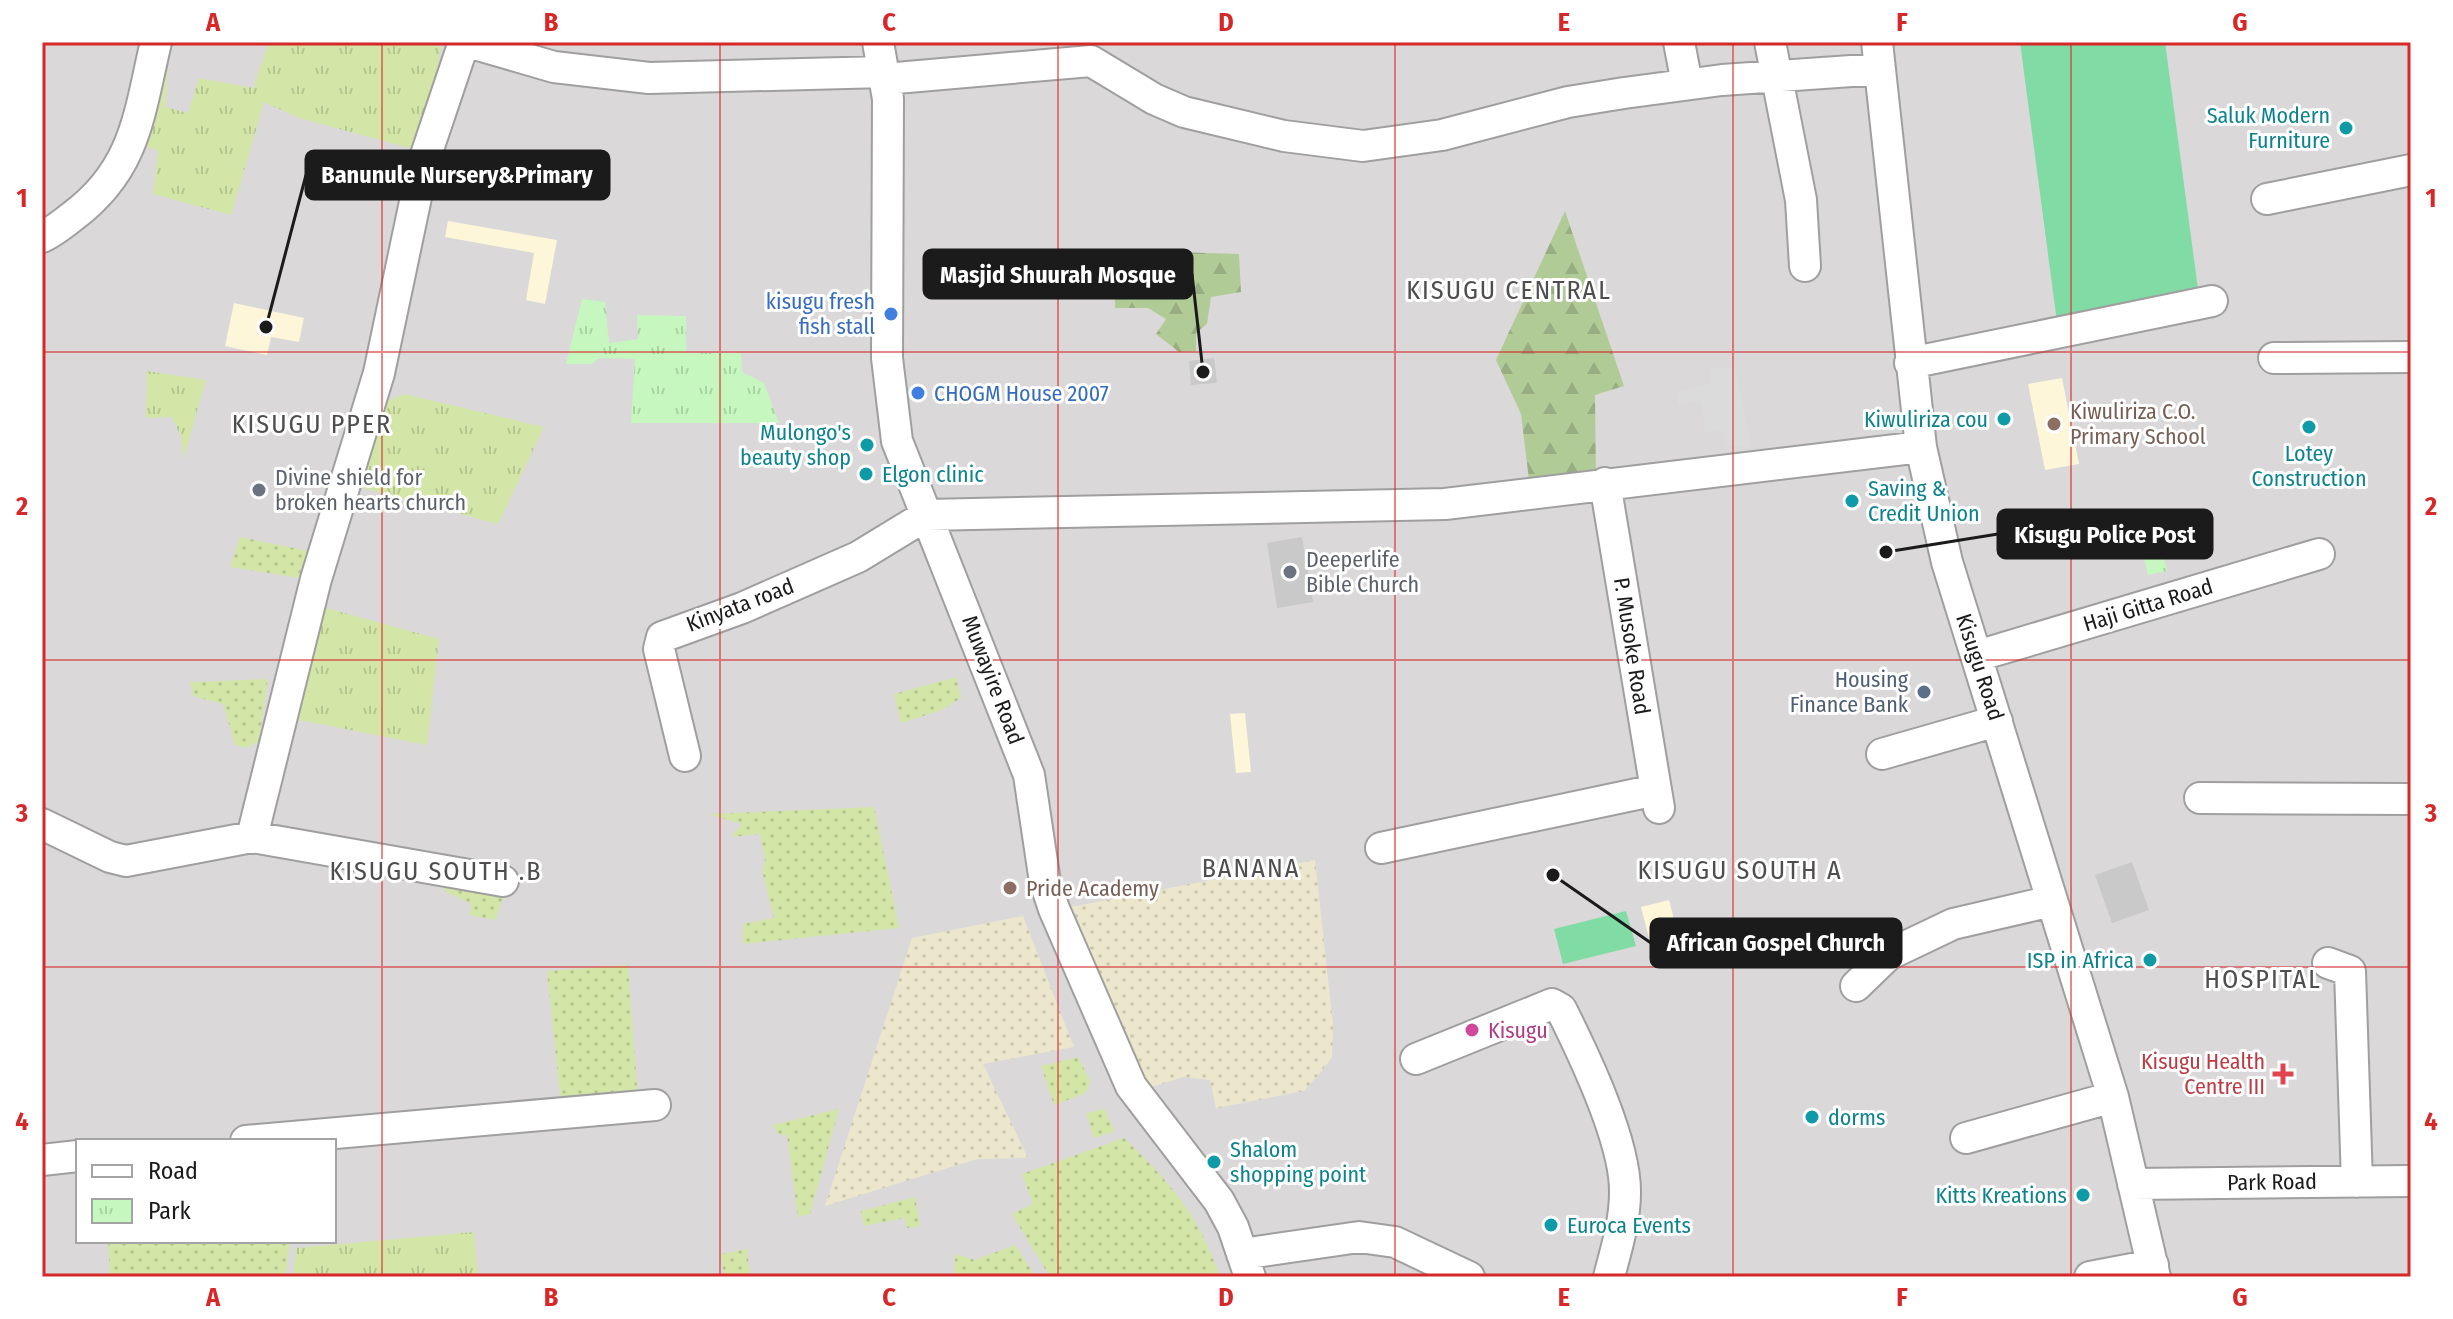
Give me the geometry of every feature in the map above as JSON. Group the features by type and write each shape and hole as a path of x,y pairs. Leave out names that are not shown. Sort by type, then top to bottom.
{"street":[{"path":"42,237 99,197 121,167 132,144 156,42"},
{"path":"252,837 316,579 379,373 423,164 466,42 554,67 649,78 885,75 1091,61 1154,99 1184,112 1284,136 1363,146 1442,135 1568,102 1687,84 1778,76 1879,56"},
{"name":"Muwayire Road","path":"878,42 885,75 889,157 887,358 897,441 1029,775 1045,882 1060,923 1131,1086 1219,1201 1246,1266"},
{"path":"1679,42 1687,84"},
{"path":"1770,42 1801,200 1805,266"},
{"name":"Kisugu Road","path":"1879,56 1921,447 1947,562 2113,1097 2154,1271"},
{"path":"2267,199 2411,170"},
{"path":"1910,363 2212,301"},
{"path":"2274,358 2411,357"},
{"path":"927,515 1445,504 1921,447"},
{"name":"P. Musoke Road","path":"1381,848 1657,799 1605,483"},
{"name":"Kinyata road","path":"685,756 659,649 662,637 742,608 858,557 927,515"},
{"name":"Haji Gitta Road","path":"1977,656 2319,554"},
{"path":"1882,754 1997,721"},
{"path":"2200,798 2411,799"},
{"path":"42,824 110,857 126,861 252,837 503,881"},
{"path":"1856,986 1888,955 1953,924 2052,901"},
{"path":"2328,963 2350,971 2357,1182"},
{"path":"1416,1059 1552,1004 1561,1009 1610,1123 1621,1159 1625,1191 1623,1216 1609,1277"},
{"path":"1966,1138 2113,1097"},
{"path":"269,1139 655,1105"},
{"path":"42,1160 76,1156"},
{"name":"Park Road","path":"2133,1184 2411,1181"},
{"path":"1246,1266 1359,1237 1395,1242 1469,1277"},
{"path":"2090,1277 2154,1271"}],"shaded area":[{"path":"42,42 2411,42 2411,1277 42,1277"},
{"path":"448,221 557,240 545,304 526,300 534,253 445,237"},
{"path":"234,303 304,318 299,342 271,337 267,355 225,346"},
{"path":"1214,358 1217,383 1191,385 1189,361"},
{"path":"1735,367 1752,448 1727,445 1721,430 1705,432 1701,401 1678,405 1677,392 1711,384 1710,368"},
{"name":"Kiwuliriza C.O. Primary School","path":"2062,378 2079,464 2045,470 2028,384"},
{"name":"Deeperlife Bible Church","path":"1302,537 1313,602 1277,608 1267,543"},
{"path":"1245,713 1251,772 1236,773 1230,714"},
{"path":"1315,860 1333,1025 1332,1057 1321,1072 1304,1091 1216,1108 1210,1080 1183,1077 1140,1091 1060,909"},
{"path":"2132,862 2149,910 2112,923 2095,875"},
{"path":"1669,900 1685,962 1657,969 1641,907"},
{"path":"1023,916 1074,1047 983,1064 1028,1158 977,1159 825,1206 912,938"}],"green space":[{"path":"269,42 426,42 441,47 428,120 417,150 299,118 264,102 231,215 153,194 158,151 146,146 158,70 168,70 165,107 188,113 199,78 253,88"},
{"path":"2020,42 2165,42 2200,304 2057,322"},
{"path":"1565,211 1624,386 1595,395 1596,482 1529,480 1521,414 1496,360"},
{"path":"1175,252 1239,254 1241,292 1211,297 1207,324 1196,333 1196,351 1179,352 1156,334 1166,319 1148,308 1115,308 1114,262 1167,269"},
{"path":"582,299 605,302 609,343 638,339 637,315 686,316 686,353 741,353 742,372 764,383 779,423 631,423 635,359 599,358 592,364 566,364"},
{"path":"147,371 206,380 183,459 181,437 172,417 146,418"},
{"path":"405,394 544,427 498,524 355,486 378,410 387,401"},
{"path":"2155,521 2167,571 2148,575 2136,525"},
{"path":"240,537 308,551 300,578 230,567"},
{"path":"319,606 439,639 427,745 289,718"},
{"path":"956,677 961,698 942,710 901,723 894,694"},
{"path":"268,679 259,741 247,748 235,745 223,704 193,696 190,682"},
{"path":"874,807 899,928 743,944 743,924 774,918 762,871 765,860 760,834 731,837 742,824 708,814"},
{"path":"440,879 504,896 495,920 470,915 471,904 445,891"},
{"path":"1626,911 1636,946 1563,964 1554,929"},
{"path":"628,965 638,1097 561,1105 547,971"},
{"path":"1078,1057 1090,1081 1086,1093 1054,1105 1041,1066"},
{"path":"839,1109 810,1214 798,1217 787,1135 778,1134 773,1125"},
{"path":"1104,1109 1115,1131 1094,1138 1086,1113"},
{"path":"1124,1138 1181,1201 1202,1235 1220,1277 1050,1277 1012,1214 1033,1204 1022,1174"},
{"path":"915,1197 920,1226 907,1228 905,1218 864,1226 861,1211"},
{"path":"474,1232 478,1277 293,1277 296,1248"},
{"path":"108,1243 290,1243 286,1277 110,1277"},
{"path":"1015,1245 1036,1277 954,1277 955,1254 975,1260"},
{"path":"747,1249 750,1277 724,1277 721,1254"}],"place":[{"name":"Saluk Modern Furniture","path":"2346,128"},
{"name":"kisugu fresh fish stall","path":"891,314"},
{"name":"Banunule Nursery&Primary","path":"266,327"},
{"name":"Masjid Shuurah Mosque","path":"1203,372"},
{"name":"CHOGM House 2007","path":"918,393"},
{"name":"Kiwuliriza cou","path":"2004,419"},
{"name":"Kiwuliriza C.O. Primary School","path":"2054,424"},
{"name":"Lotey Construction","path":"2309,427"},
{"name":"Mulongo's beauty shop","path":"867,445"},
{"name":"Elgon clinic","path":"866,474"},
{"name":"Divine shield for broken hearts church","path":"259,490"},
{"name":"Saving & Credit Union","path":"1852,501"},
{"name":"Kisugu Police Post","path":"1886,552"},
{"name":"Deeperlife Bible Church","path":"1290,572"},
{"name":"Housing Finance Bank","path":"1924,692"},
{"name":"African Gospel Church","path":"1553,875"},
{"name":"Pride Academy","path":"1010,888"},
{"name":"ISP in Africa","path":"2150,960"},
{"name":"Kisugu","path":"1472,1030"},
{"name":"Kisugu Health Centre III","path":"2283,1074"},
{"name":"dorms","path":"1812,1117"},
{"name":"Shalom shopping point","path":"1214,1162"},
{"name":"Kitts Kreations","path":"2083,1195"},
{"name":"Euroca Events","path":"1551,1225"}],"district":[{"name":"KISUGU CENTRAL","path":"1509,290"},
{"name":"KISUGU PPER","path":"312,424"},
{"name":"BANANA","path":"1251,868"},
{"name":"KISUGU SOUTH A","path":"1740,870"},
{"name":"KISUGU SOUTH .B","path":"436,871"},
{"name":"HOSPITAL","path":"2263,979"}]}
